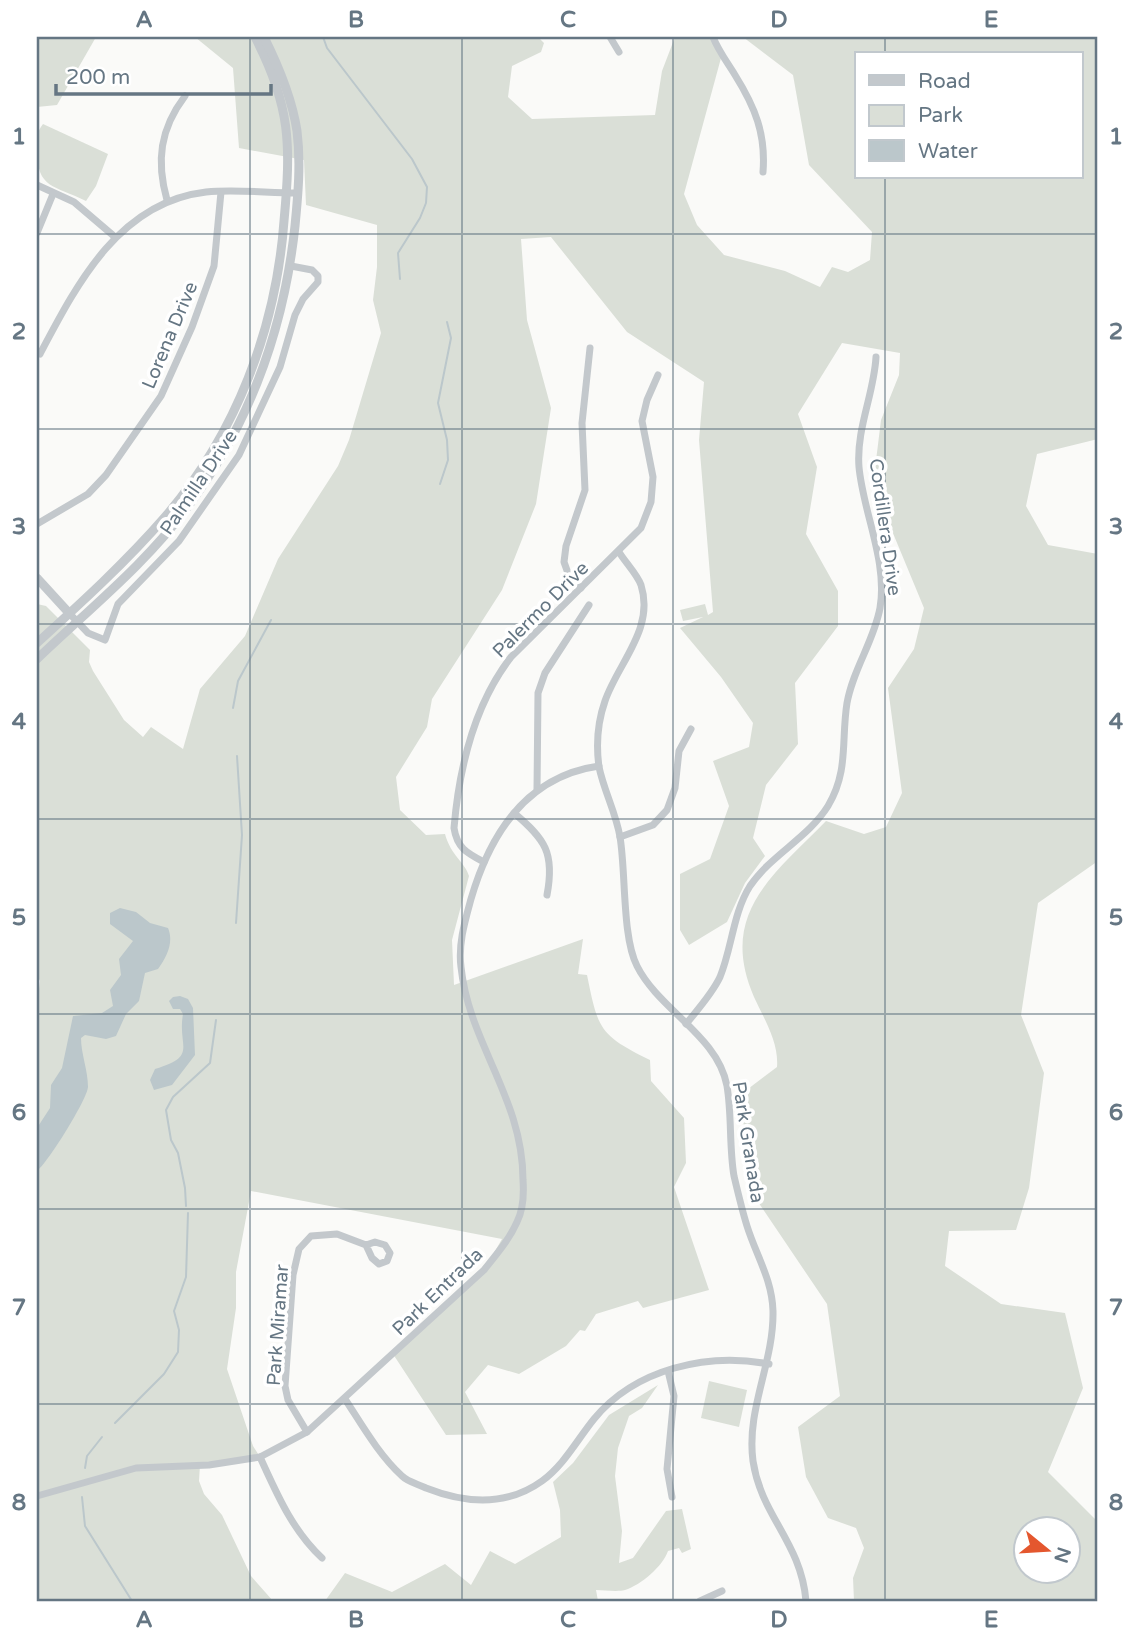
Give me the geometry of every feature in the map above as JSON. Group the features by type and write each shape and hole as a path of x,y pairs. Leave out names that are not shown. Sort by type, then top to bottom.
{"street":[{"path":"37,643 166,515 210,454 253,366 280,264 287,193 288,129 282,97 255,37"},
{"path":"37,659 167,532 189,505 228,446 265,365 280,317 291,266 298,193 297,131 289,94 264,37"},
{"path":"610,37 619,52"},
{"path":"713,37 744,89 760,126 765,144 763,172"},
{"path":"167,200 160,174 162,142 171,117 185,96"},
{"path":"37,185 74,202 115,237"},
{"path":"40,354 87,273 115,237 142,213 167,200 221,191 298,193"},
{"name":"Lorena Drive","path":"37,524 72,506 88,494 106,475 161,396 192,327 214,266 221,191"},
{"path":"37,233 53,194"},
{"path":"280,264 291,266"},
{"name":"Palmilla Drive","path":"69,613 88,633 104,640 118,604 179,541 239,455 280,367 295,315 303,299 318,282 318,276 312,270 291,266"},
{"path":"581,588 569,576 564,562 566,546 585,490 582,423 590,348"},
{"name":"Cordillera Drive","path":"686,1024 720,976 737,918 750,886 828,806 846,754 849,695 880,607 880,575 859,467 860,437 875,381 876,357"},
{"name":"Palermo Drive","path":"484,862 463,850 456,841 454,828 474,722 492,681 511,657 619,552 640,528 651,502 653,477 642,421 647,400 658,375"},
{"name":"Park Granada","path":"619,552 640,585 644,618 602,711 598,725 599,766 620,837 635,963 658,997 686,1024 716,1060 727,1085 734,1175 747,1227 763,1263 772,1294 772,1339 769,1364 754,1413 751,1439 753,1463 771,1514 791,1544 800,1564 806,1601"},
{"path":"37,578 69,613"},
{"path":"537,790 538,693 545,673 589,605"},
{"path":"620,837 653,825 667,810 675,788 679,751 691,729"},
{"name":"Park Entrada","path":"37,1496 136,1468 222,1464 260,1457 307,1432 484,1270 504,1246 518,1220 523,1190 520,1135 499,1075 468,1002 460,967 461,939 484,862 501,829 537,790 566,774 599,766"},
{"path":"514,813 538,834 547,848 550,880 547,895"},
{"name":"Park Miramar","path":"307,1432 288,1401 285,1386 293,1275 299,1249 311,1236 337,1234 366,1245"},
{"path":"345,1399 377,1448 404,1478 456,1499 482,1500 509,1497 542,1481 566,1457 596,1417 626,1391 668,1371 692,1362 714,1359 769,1364"},
{"path":"668,1371 674,1396 667,1469 672,1497"},
{"path":"260,1457 287,1514 306,1543 322,1558"},
{"path":"700,1601 723,1591"}],"green space":[{"path":"37,37 96,37 57,105 37,107"},
{"path":"195,37 538,37 544,43 541,52 512,66 508,97 532,119 655,115 662,71 675,37 711,37 721,58 684,194 697,225 724,255 785,271 820,287 832,267 848,272 870,260 872,232 809,165 793,75 743,37 1098,37 1098,439 1037,454 1026,506 1048,545 1098,554 1098,861 1038,903 1021,1015 1044,1073 1029,1188 1016,1230 949,1231 945,1266 1001,1304 1065,1313 1083,1388 1048,1472 1098,1522 1098,1601 854,1601 853,1578 864,1548 856,1528 828,1518 806,1477 798,1427 840,1396 827,1304 752,1193 740,1095 777,1067 777,1058 773,1040 754,997 745,968 743,942 747,919 770,879 826,821 864,834 886,827 902,793 888,688 914,649 924,608 873,485 881,420 899,375 900,353 842,343 798,414 817,467 806,534 838,591 838,626 795,683 798,744 766,785 753,838 765,856 745,883 727,922 689,945 680,930 680,874 710,859 729,806 713,761 749,747 753,723 721,677 680,628 703,617 683,621 680,610 705,604 708,615 713,612 699,440 704,382 627,332 551,237 521,239 527,320 551,408 536,504 502,590 432,699 427,727 396,777 400,810 426,835 445,834 469,876 452,940 454,985 583,939 578,974 587,975 598,1019 620,1044 650,1060 651,1081 684,1118 686,1163 674,1187 709,1290 643,1308 638,1301 596,1314 585,1331 580,1330 566,1346 519,1374 488,1365 465,1392 487,1434 446,1435 393,1354 484,1270 502,1239 251,1191 236,1272 236,1308 227,1369 253,1446 260,1457 200,1465 199,1481 204,1494 222,1515 251,1576 273,1601 37,1601 37,1005 40,981 37,975 37,604 46,606 90,650 89,662 93,671 124,720 143,737 151,727 183,749 200,689 245,636 278,559 338,466 349,440 381,333 373,300 377,267 377,225 306,205 304,160 239,148 233,68"},
{"path":"43,124 108,154 96,186 86,201 56,188 44,179 40,172 37,139"},
{"path":"709,1381 747,1390 739,1427 701,1418"},
{"path":"658,1385 642,1408 629,1416 618,1448 615,1476 622,1531 619,1563 633,1558 666,1511 682,1509 691,1549 682,1553 679,1548 668,1551 656,1569 638,1584 622,1591 596,1590 598,1601 325,1601 345,1573 392,1592 445,1564 471,1585 490,1551 515,1564 561,1537 560,1510 553,1482 573,1463 609,1415"}],"water":[{"path":"120,908 136,912 150,923 168,928 169,949 158,969 145,973 139,1001 126,1014 116,1036 106,1039 85,1035 81,1038 88,1081 86,1094 66,1131 37,1171 37,1128 50,1108 51,1085 62,1068 73,1016 102,1013 113,1006 110,990 121,975 119,959 133,941 110,924 110,913"},
{"path":"180,996 188,999 193,1008 195,1055 172,1085 154,1090 150,1080 155,1069 177,1060 182,1055 183,1014 180,1009 173,1009 169,1001"}],"waterway":[{"path":"323,37 327,48 412,159 427,187 426,203 420,218 398,253 400,279"},
{"path":"440,484 448,460 447,440 438,403 451,338 447,322"},
{"path":"233,708 238,681 271,620"},
{"path":"236,923 242,835 237,756"},
{"path":"186,1206 178,1153 171,1140 166,1110 173,1097 210,1063 216,1020"},
{"path":"115,1423 164,1374 178,1352 179,1330 174,1311 186,1277 188,1213"},
{"path":"85,1468 87,1456 102,1437"},
{"path":"82,1497 85,1526 132,1601"}]}
